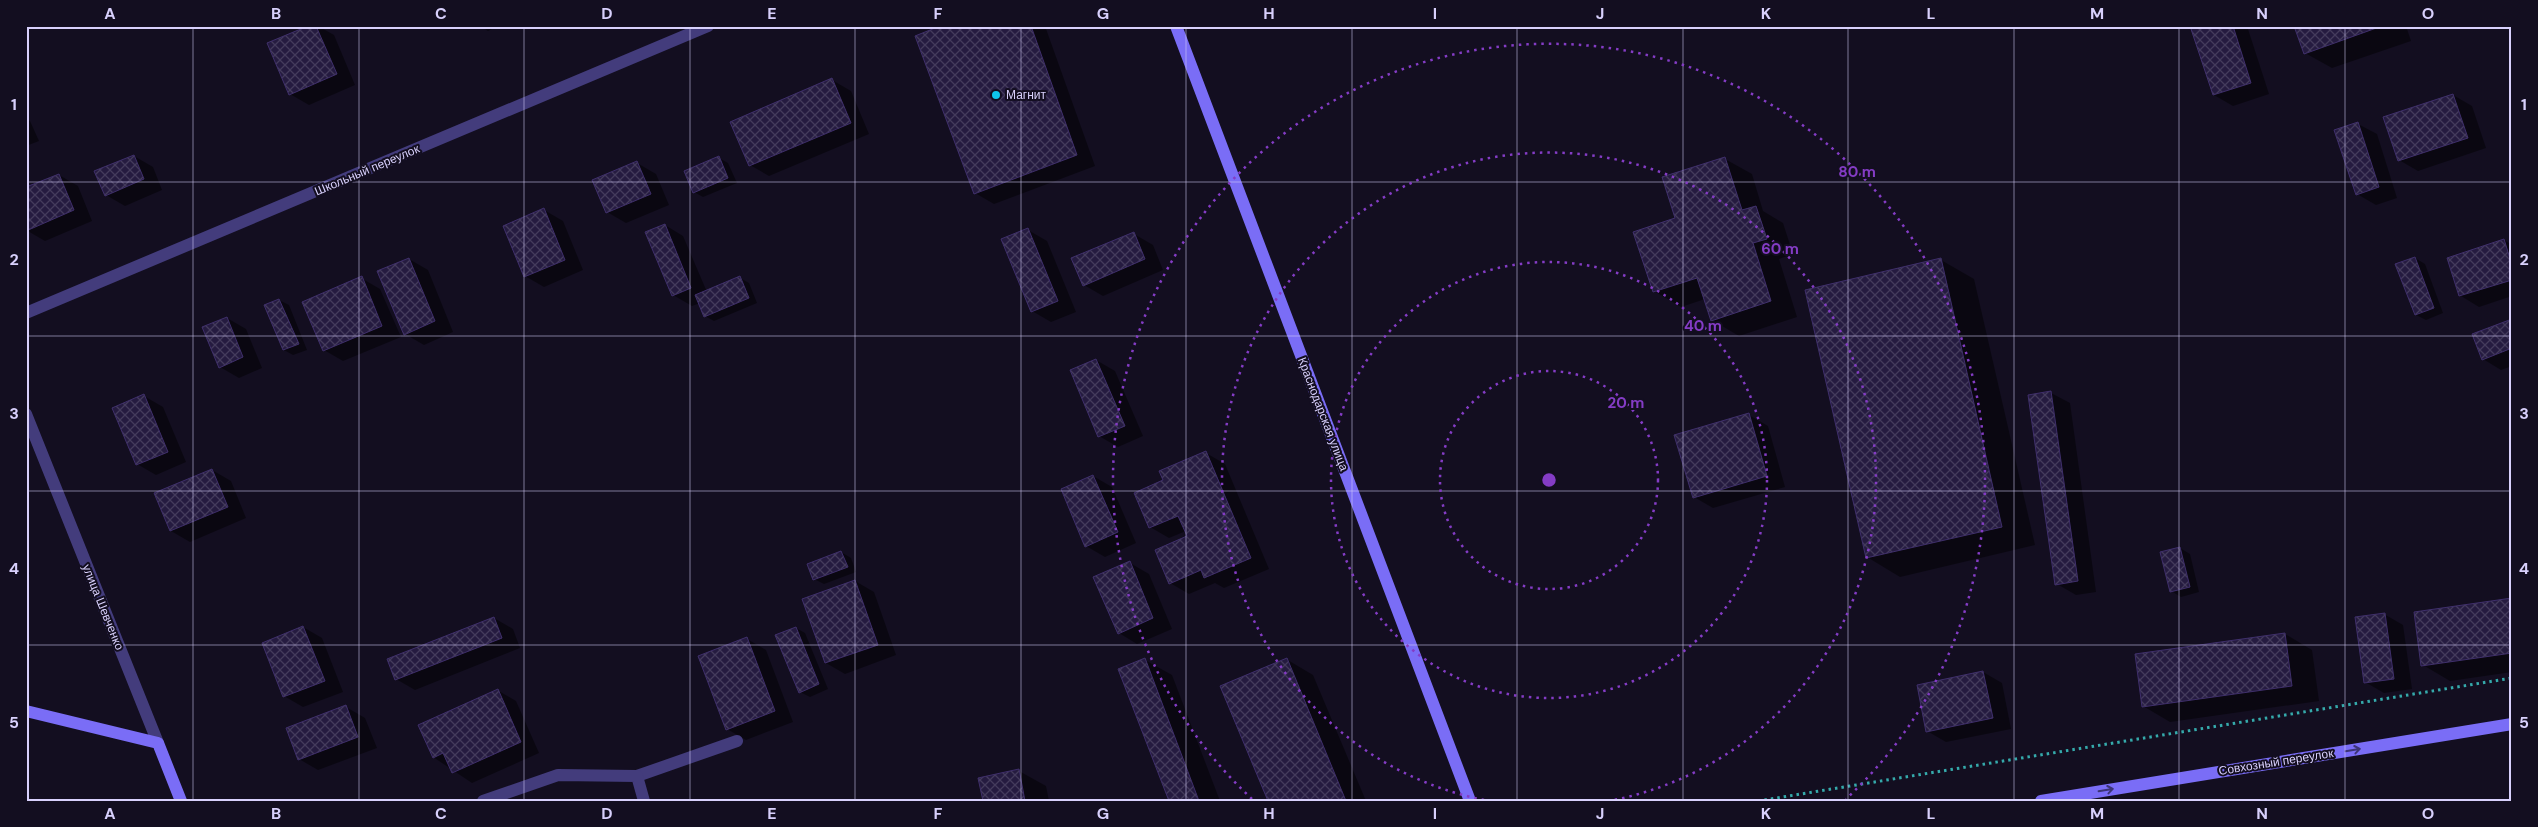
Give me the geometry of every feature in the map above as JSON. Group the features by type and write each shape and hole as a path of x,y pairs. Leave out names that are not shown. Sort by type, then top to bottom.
{"street":[{"name":"Школьный переулок","path":"26,313 708,26"},
{"name":"Краснодарская улица","path":"1176,26 1470,801"},
{"name":"улица Шевченко","path":"26,414 181,801"},
{"path":"26,711 158,743"},
{"name":"Совхозный переулок","path":"2041,801 2512,724"},
{"path":"483,801 558,775 637,776 737,741"},
{"path":"637,776 644,801"}],"path":[{"path":"1758,801 2512,678"}],"building":[{"path":"308,26 316,26 337,74 289,95 267,43"},
{"name":"Магнит","path":"940,26 1031,26 1077,155 974,194 915,36"},
{"path":"2190,26 2233,26 2251,83 2213,95"},
{"path":"2294,26 2382,26 2304,54"},
{"path":"832,78 851,123 749,166 730,122"},
{"path":"2453,94 2468,138 2398,161 2383,117"},
{"path":"2358,122 2379,187 2356,195 2334,130"},
{"path":"134,155 144,179 105,196 94,171"},
{"path":"719,156 728,178 693,193 684,171"},
{"path":"1725,157 1742,210 1756,206 1767,239 1753,243 1771,301 1711,321 1697,278 1653,292 1633,232 1675,218 1662,177"},
{"path":"637,161 651,194 606,213 592,180"},
{"path":"59,174 74,210 26,231 26,187"},
{"path":"544,208 565,260 524,277 503,226"},
{"path":"665,224 691,288 672,296 645,232"},
{"path":"1028,228 1058,301 1031,312 1001,239"},
{"path":"1134,232 1145,259 1083,286 1071,258"},
{"path":"2504,239 2512,265 2512,280 2459,296 2447,258"},
{"path":"2415,257 2434,308 2415,315 2395,264"},
{"path":"409,258 435,321 404,335 377,271"},
{"path":"1941,258 2002,527 1866,558 1805,290"},
{"path":"362,276 382,326 323,351 302,302"},
{"path":"740,276 749,298 704,317 695,295"},
{"path":"279,299 299,344 283,350 264,305"},
{"path":"227,317 243,357 219,368 202,327"},
{"path":"2512,319 2512,348 2482,360 2472,334"},
{"path":"1096,359 1125,426 1098,437 1070,370"},
{"path":"2051,391 2078,581 2055,585 2028,395"},
{"path":"144,394 168,452 136,465 112,408"},
{"path":"1749,413 1767,476 1693,498 1674,435"},
{"path":"1206,451 1251,558 1204,578 1201,570 1169,584 1155,550 1187,536 1178,516 1149,528 1134,493 1163,480 1159,471"},
{"path":"212,469 228,507 170,531 154,493"},
{"path":"1093,475 1118,532 1085,547 1061,489"},
{"path":"2180,547 2190,587 2170,592 2160,552"},
{"path":"841,551 848,567 813,580 807,564"},
{"path":"1130,561 1153,618 1118,634 1093,577"},
{"path":"855,580 878,645 825,663 802,599"},
{"path":"2512,598 2512,653 2421,666 2414,612"},
{"path":"2385,613 2394,679 2364,683 2355,617"},
{"path":"494,617 502,638 395,680 387,659"},
{"path":"303,626 325,681 283,697 262,643"},
{"path":"796,627 819,684 799,693 775,635"},
{"path":"2285,633 2292,686 2142,707 2135,654"},
{"path":"747,637 775,711 726,730 698,656"},
{"path":"1145,658 1199,801 1169,801 1118,669"},
{"path":"1287,658 1346,801 1268,801 1220,686"},
{"path":"1983,671 1993,718 1926,732 1917,685"},
{"path":"498,689 521,742 452,773 443,753 433,758 418,725"},
{"path":"346,705 358,737 298,760 286,728"},
{"path":"1019,769 1025,801 983,801 978,778"}],"place":[{"name":"Магнит","path":"996,95"}]}
